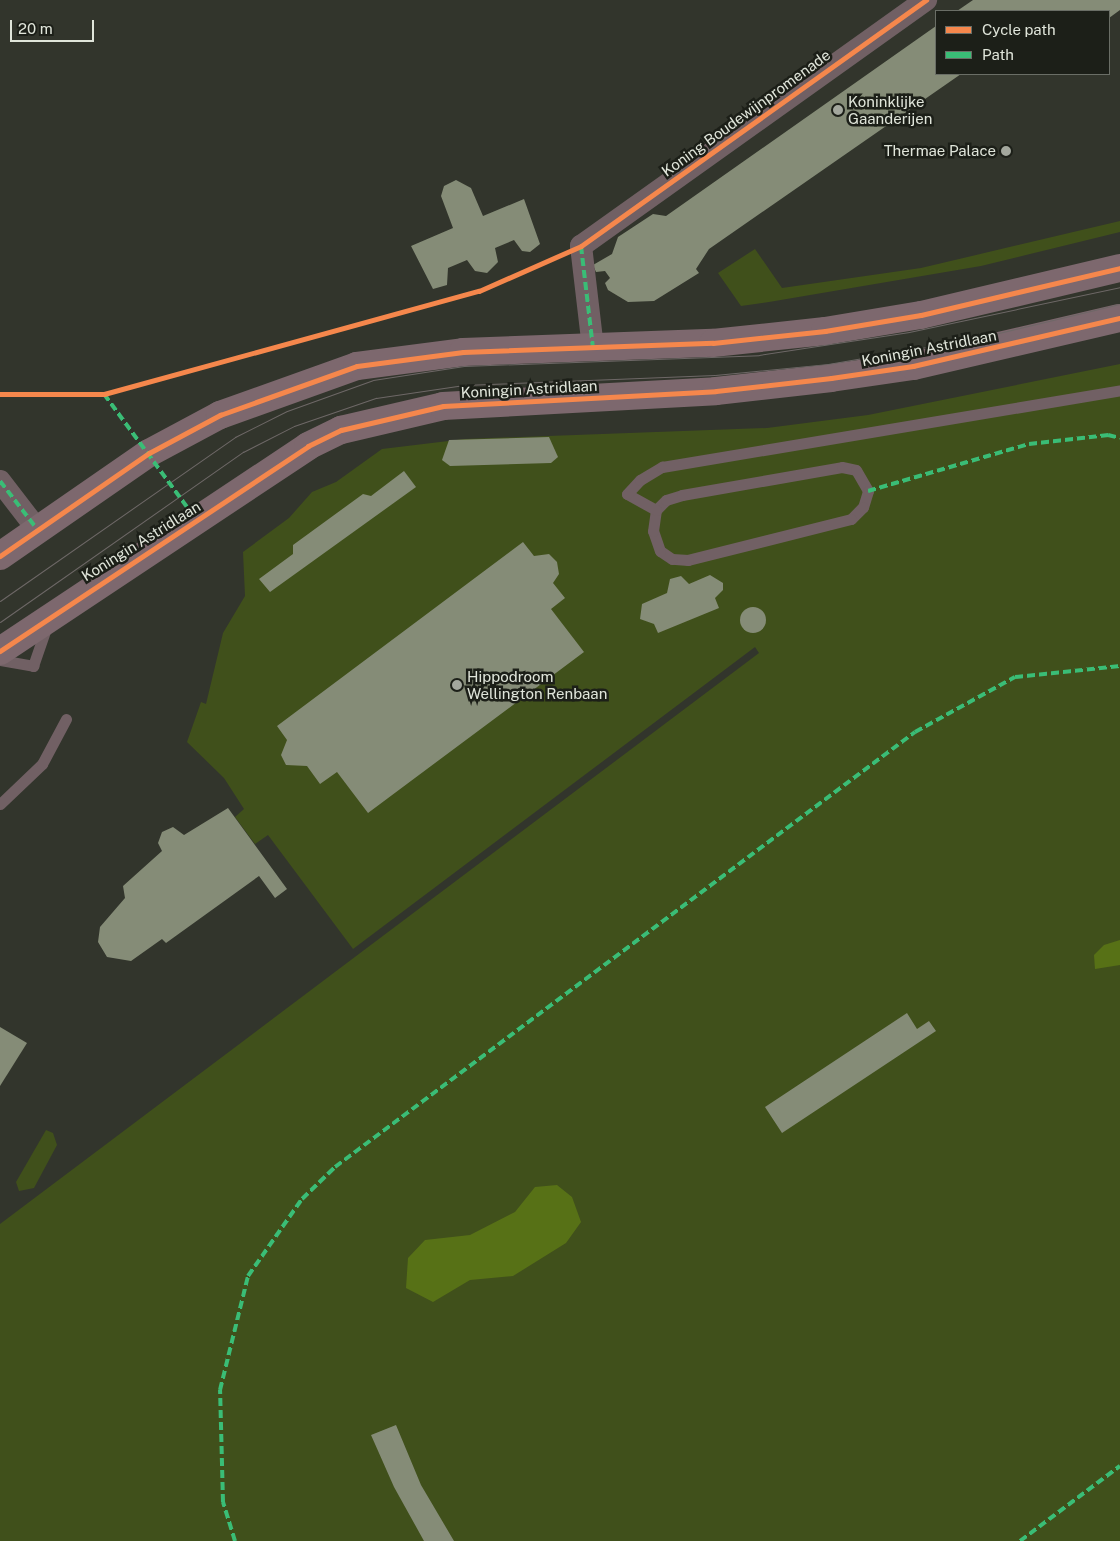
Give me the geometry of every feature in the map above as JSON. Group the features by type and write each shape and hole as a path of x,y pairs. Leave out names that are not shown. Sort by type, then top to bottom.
{"street":[{"name":"Koning Boudewijnpromenade","path":"593,348 581,246 926,0"},
{"path":"0,556 148,453 220,415 278,391 358,366 414,357 593,348 825,331 921,315 1120,268"},
{"name":"Koningin Astridlaan","path":"0,651 59,608 198,522 308,446 341,430 382,418 443,406 716,391 831,378 922,364 1120,318"},
{"path":"0,481 37,530"}],"lane":[{"path":"656,510 627,494 640,480 662,467 1120,390"},
{"path":"842,467 856,470 868,492 863,507 851,519 688,560 672,559 660,551 653,531 656,510 666,500 682,495 842,467"},
{"path":"0,660 33,666 39,639 59,608"},
{"path":"0,804 42,764 66,719"}],"shaded area":[{"path":"1120,221 1120,232 981,266 741,306 718,273 755,249 782,288 921,268"},
{"path":"1120,364 1120,1541 0,1541 0,1224 759,653 755,647 353,949 268,835 255,844 235,817 244,809 224,778 187,742 201,702 206,704 223,633 245,596 243,552 289,518 312,492 336,482 382,449 465,439 767,428 868,415"},
{"path":"1120,940 1120,965 1095,969 1094,955 1104,945"},
{"path":"46,1130 53,1133 57,1145 34,1188 19,1191 16,1182"},
{"path":"557,1185 572,1197 581,1222 566,1243 513,1276 470,1280 433,1302 406,1288 408,1258 425,1240 470,1235 515,1212 535,1187"}],"building":[{"path":"973,0 1120,0 1120,10 1110,17 1110,10 958,10"},
{"path":"935,27 935,75 960,75 709,249 696,269 699,273 654,301 628,302 608,290 605,283 610,278 605,271 596,272 593,265 612,254 618,237 653,214 666,216"},
{"path":"456,180 471,188 483,216 524,199 540,244 530,252 522,251 514,240 495,248 498,262 487,273 475,271 467,260 448,268 447,285 433,289 411,246 453,228 441,196 444,186"},
{"path":"549,437 558,457 551,463 450,466 442,460 449,440"},
{"path":"404,471 416,487 270,592 259,579 293,554 293,545 363,494 371,496"},
{"path":"523,542 534,556 549,554 557,562 559,574 553,583 565,598 551,609 584,652 368,813 337,772 320,784 307,766 286,765 281,755 287,740 277,726"},
{"path":"710,575 723,583 723,590 715,598 719,608 658,633 654,624 640,619 642,604 667,593 670,579 681,576 689,584"},
{"path":"753,607 762,611 766,620 762,629 753,633 744,629 740,620 744,611"},
{"path":"228,808 287,889 275,898 259,876 166,943 162,939 131,961 107,957 98,942 100,927 125,898 123,886 162,851 158,843 162,832 173,827 184,835"},
{"path":"907,1013 917,1029 929,1021 936,1031 782,1133 765,1107"},
{"path":"0,1027 27,1043 0,1086"},
{"path":"396,1425 421,1485 454,1541 424,1541 394,1487 371,1435"}],"tram line":[{"path":"0,601 235,437 287,411 373,380 464,366 759,355 909,332 1120,287"},
{"path":"0,622 243,452 294,426 376,398 464,385 715,375 828,364 978,338 1120,304"}],"marked path":[{"path":"581,246 593,348"},
{"path":"104,394 198,522"},
{"path":"868,491 1029,444 1108,435 1120,438"},
{"path":"0,481 37,529"},
{"path":"235,1541 223,1502 220,1390 248,1276 302,1199 335,1167 915,732 1015,677 1120,666"},
{"path":"1020,1541 1120,1466"}],"cycle path":[{"path":"0,394 104,394 479,291 581,246 926,0"},
{"path":"0,556 149,453 220,415 357,366 463,352 713,343 825,331 921,315 1120,268"},
{"path":"0,651 308,446 341,430 443,406 716,391 831,378 913,366 1120,318"}],"place":[{"name":"Koninklijke Gaanderijen","path":"838,110"},
{"name":"Thermae Palace","path":"1006,151"},
{"name":"Hippodroom Wellington Renbaan","path":"457,685"}]}
